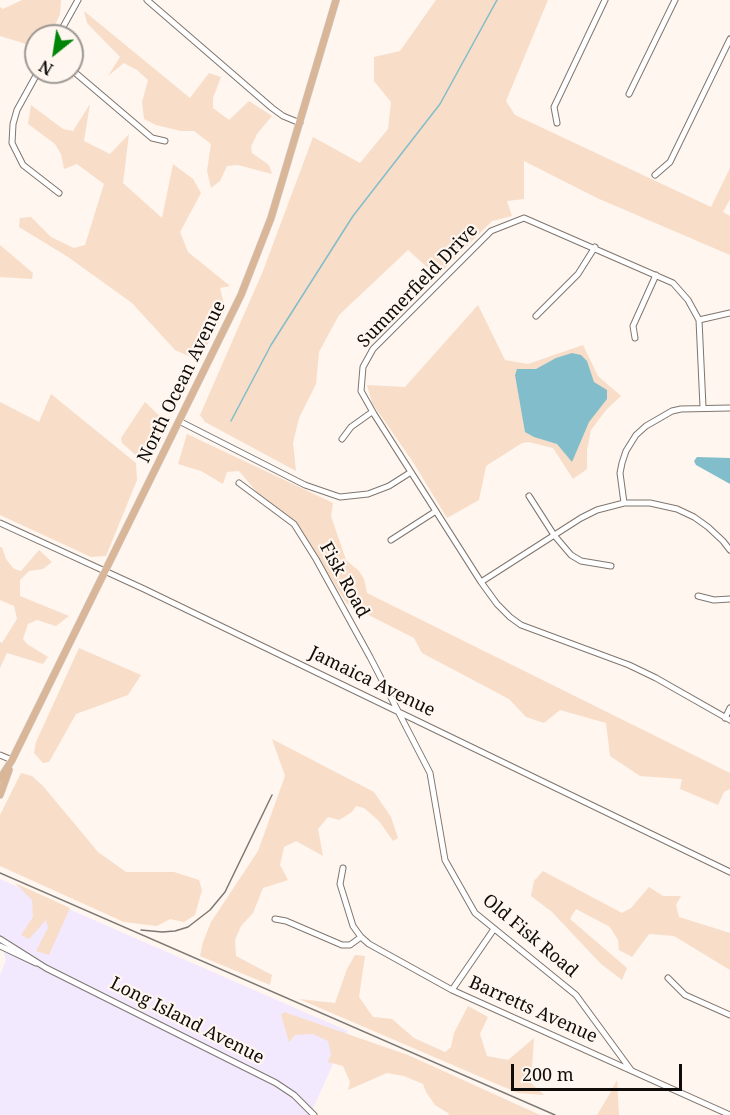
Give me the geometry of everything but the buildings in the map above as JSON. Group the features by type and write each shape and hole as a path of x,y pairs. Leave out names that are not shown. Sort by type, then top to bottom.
{"main road":[{"name":"North Ocean Avenue","path":"0,779 179,422 257,257 278,198 336,0"},
{"name":"North Ocean Avenue","path":"0,795 12,759"}],"street":[{"path":"65,24 78,0"},
{"path":"147,0 272,108 283,116 300,123"},
{"path":"556,123 554,107 605,0"},
{"path":"629,94 675,0"},
{"path":"655,175 670,162 730,39"},
{"path":"84,80 152,138 165,141"},
{"path":"31,84 13,124 12,143 23,165 59,193"},
{"name":"Summerfield Drive","path":"703,407 699,320 688,300 673,283 595,247 524,218 491,231 373,349 363,368 361,391 372,412 497,604 521,625 629,665 728,719"},
{"path":"536,316 578,274 595,247"},
{"path":"635,338 633,326 656,275"},
{"path":"699,320 730,313"},
{"path":"624,503 620,473 626,451 636,435 646,426 672,411 703,407 730,408"},
{"path":"342,439 351,427 372,412"},
{"path":"179,422 305,485 340,497 368,494 389,486 411,472"},
{"name":"Fisk Road","path":"239,483 294,524 316,559 399,712"},
{"path":"529,496 554,535 571,555 581,561 611,566"},
{"path":"481,582 597,510 624,503 650,503 677,509 708,527 730,550"},
{"path":"391,540 436,511"},
{"name":"Jamaica Avenue","path":"0,523 730,872"},
{"path":"698,596 714,600 730,599"},
{"path":"728,719 730,708"},
{"name":"Old Fisk Road","path":"399,712 429,773 444,860 475,913 576,994 631,1070"},
{"path":"0,755 12,759"},
{"name":"Barretts Avenue","path":"343,868 340,884 353,926 369,944 452,990 728,1114"},
{"path":"275,919 286,921 342,945 350,945 361,937"},
{"path":"452,990 494,929"},
{"name":"Long Island Avenue","path":"0,939 40,964 276,1083 294,1095 314,1115"},
{"name":"Long Island Avenue","path":"0,946 26,960 40,964"},
{"path":"668,978 685,995 730,1015"},
{"path":"728,1114 730,1106"}],"shaded area":[{"path":"22,0 61,0 60,14 55,24 24,24 24,43 0,36 0,7 3,9"},
{"path":"436,0 548,0 506,101 515,115 711,207 730,168 730,199 723,212 730,216 730,255 597,198 524,161 524,199 507,201 512,216 492,221 437,276 408,250 339,315 319,352 316,384 299,418 293,443 296,471 205,422 200,415 263,271 313,137 360,163 388,129 391,102 374,81 374,57 400,51"},
{"path":"84,11 190,98 209,73 221,77 213,98 213,108 229,120 249,101 272,116 257,134 251,147 252,153 269,165 272,174 238,165 227,166 220,181 211,188 207,171 211,144 194,131 181,131 156,125 144,119 142,102 148,80 137,70 124,63 108,76 120,57 87,23"},
{"path":"90,104 84,141 110,154 129,134 123,183 162,218 173,164 193,179 201,193 180,232 188,252 230,286 220,288 224,312 203,353 191,357 175,350 132,303 68,257 19,227 20,218 31,217 51,237 74,248 85,245 104,184 77,164 64,169 61,154 55,144 28,124 31,105 63,129 73,131"},
{"path":"0,245 33,273 32,279 0,277"},
{"path":"478,305 505,360 528,364 583,345 598,376 621,396 606,410 591,430 587,450 587,469 573,479 553,448 529,442 522,443 486,466 479,500 447,518 413,462 372,403 367,385 405,387"},
{"path":"51,394 136,463 137,480 106,556 91,557 0,515 0,402 39,422"},
{"path":"145,402 166,422 146,458 139,458 122,443 121,438"},
{"path":"187,434 333,503 331,516 346,560 359,571 364,579 367,593 730,773 730,789 724,792 718,805 680,789 682,779 640,776 610,756 606,723 560,710 544,723 526,717 509,699 422,653 414,638 347,604 295,522 261,497 239,471 227,472 223,484 201,471 178,464"},
{"path":"0,547 14,569 21,571 39,550 52,562 43,569 29,571 20,580 20,596 69,616 56,626 37,620 28,624 23,639 48,657 43,664 7,653 0,668 0,642 2,643 17,619 14,606 0,600"},
{"path":"79,648 141,675 128,695 76,714 49,762 43,763 34,753 36,742"},
{"path":"272,739 374,792 391,817 398,838 393,841 379,821 364,808 356,806 352,812 339,820 328,817 318,829 323,856 296,841 284,847 280,865 288,880 263,888 253,913 241,926 235,940 236,956 272,975 270,985 200,956 211,922 258,851 285,776"},
{"path":"21,773 32,776 43,786 98,852 126,872 174,872 199,880 202,890 195,915 184,922 170,919 157,926 124,922 0,866 0,815"},
{"path":"543,871 622,913 631,908 649,887 663,896 681,896 676,905 679,917 730,933 730,970 674,936 649,934 632,957 619,950 618,940 610,927 576,909 570,919 627,968 622,980 601,964 552,912 531,896 534,881"},
{"path":"0,879 348,1031 310,1115 0,1115 0,975 6,960 0,939"},
{"path":"15,883 70,908 49,955 36,951 48,928 46,920 29,939 21,935 33,917 32,900"},
{"path":"355,955 365,956 359,997 373,1017 392,1019 414,1038 445,1052 451,1047 454,1033 468,1006 488,1017 480,1034 487,1056 508,1060 534,1038 531,1083 544,1095 518,1093 299,999 335,1003 347,969"},
{"path":"284,1012 408,1055 540,1115 449,1115 435,1105 423,1084 404,1076 387,1073 348,1090 350,1082 343,1066 328,1062 331,1054 328,1041 313,1034 295,1035 289,1042 281,1015"},
{"path":"617,1080 619,1115 597,1115 609,1095"}],"water":[{"path":"572,353 581,355 587,361 594,382 607,390 607,399 589,422 572,462 557,444 525,432 515,375 517,369 536,369 556,358"},
{"path":"697,457 730,458 730,484 696,465 694,461"}],"waterway":[{"path":"231,421 271,345 353,216 440,104 497,0"}],"railway":[{"path":"141,930 175,931 188,927 210,910 225,892 272,795"},
{"path":"0,873 555,1115"}]}
